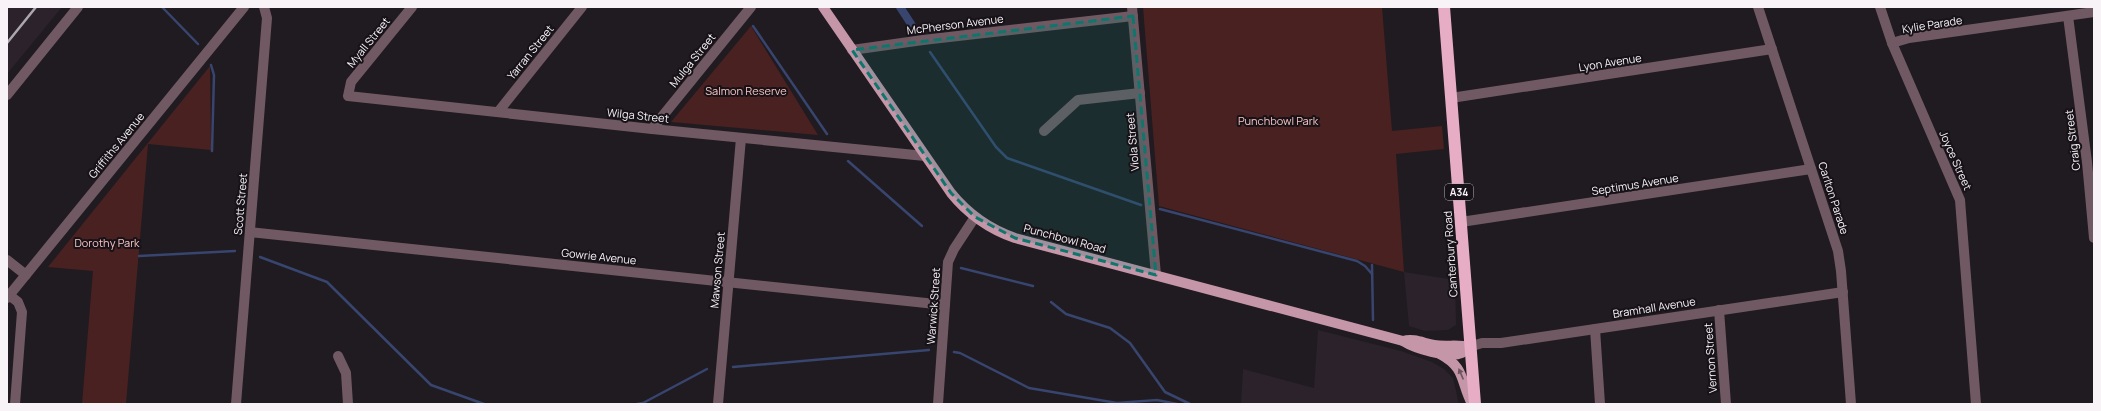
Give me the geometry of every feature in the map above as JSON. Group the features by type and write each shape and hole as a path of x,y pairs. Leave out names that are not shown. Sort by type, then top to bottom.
{"highway":[{"name":"Canterbury Road","path":"1444,7 1461,222 1473,404"}],"main road":[{"name":"Punchbowl Road","path":"823,7 925,156 956,198 975,217 994,229 1015,238 1403,341 1412,347 1438,353 1461,353 1470,347"},
{"name":"Punchbowl Road","path":"1403,341 1411,339 1434,345 1460,344 1470,347"},
{"path":"1438,353 1451,360 1459,368 1473,404"}],"street":[{"path":"7,95 78,7"},
{"name":"Griffiths Avenue","path":"8,296 244,7"},
{"name":"Scott Street","path":"236,404 267,15 264,7"},
{"name":"Myall Street","path":"348,96 351,82 412,7"},
{"name":"Yarran Street","path":"498,112 582,7"},
{"name":"Mulga Street","path":"652,129 751,7"},
{"name":"Carlton Parade","path":"1758,7 1838,251 1843,292 1851,404"},
{"name":"Joyce Street","path":"1880,7 1892,43 1960,200 1976,404"},
{"name":"McPherson Avenue","path":"852,50 1133,12"},
{"name":"Viola Street","path":"1133,12 1156,275"},
{"name":"Kylie Parade","path":"1892,43 1909,38 2094,12"},
{"name":"Craig Street","path":"2068,16 2087,162 2094,238"},
{"name":"Lyon Avenue","path":"1451,98 1772,49"},
{"path":"1044,131 1078,100 1140,93"},
{"name":"Wilga Street","path":"348,96 652,129 925,156"},
{"name":"Mawson Street","path":"718,404 741,138"},
{"name":"Septimus Avenue","path":"1461,222 1811,169"},
{"name":"Warwick Street","path":"938,404 950,257 975,217"},
{"name":"Gowrie Avenue","path":"250,232 945,305"},
{"path":"7,260 26,275"},
{"name":"Bramhall Avenue","path":"1470,347 1482,343 1501,343 1843,292"},
{"path":"8,296 18,302 22,312 15,404"},
{"name":"Vernon Street","path":"1719,310 1726,404"},
{"path":"1595,329 1600,404"},
{"path":"338,356 346,373 348,404"}],"highlighted area":[{"path":"1133,16 1156,275 1015,238 975,217 951,193 852,50"}],"shaded area":[{"path":"7,7 62,7 7,74"},
{"path":"1404,272 1455,280 1456,325 1448,330 1425,331 1409,326"},
{"path":"1318,330 1401,351 1432,362 1444,369 1453,378 1459,404 1241,404 1243,369 1314,388"}],"green space":[{"name":"Punchbowl Park","path":"1143,7 1382,7 1392,131 1442,126 1444,149 1396,154 1404,272 1159,206"},
{"name":"Salmon Reserve","path":"751,26 818,135 671,122"},
{"name":"Dorothy Park","path":"210,66 211,150 148,144 126,404 82,404 93,271 48,267"}],"waterway":[{"path":"162,7 198,44"},
{"path":"900,7 915,30"},
{"path":"753,26 827,134"},
{"path":"930,52 996,147 1007,158 1141,205"},
{"path":"211,65 214,75 212,151"},
{"path":"848,161 922,226"},
{"path":"1160,209 1357,261 1365,266 1372,274"},
{"path":"139,256 235,251"},
{"path":"260,257 327,282 431,385 484,404"},
{"path":"1372,265 1373,320"},
{"path":"961,268 1033,286"},
{"path":"1051,302 1066,314 1110,328 1130,343 1165,392 1190,404"},
{"path":"733,367 929,350"},
{"path":"954,352 960,353 1029,388 1117,403 1157,400 1177,404"},
{"path":"637,404 643,403 707,369"}],"railway":[{"path":"7,43 36,7"}]}
